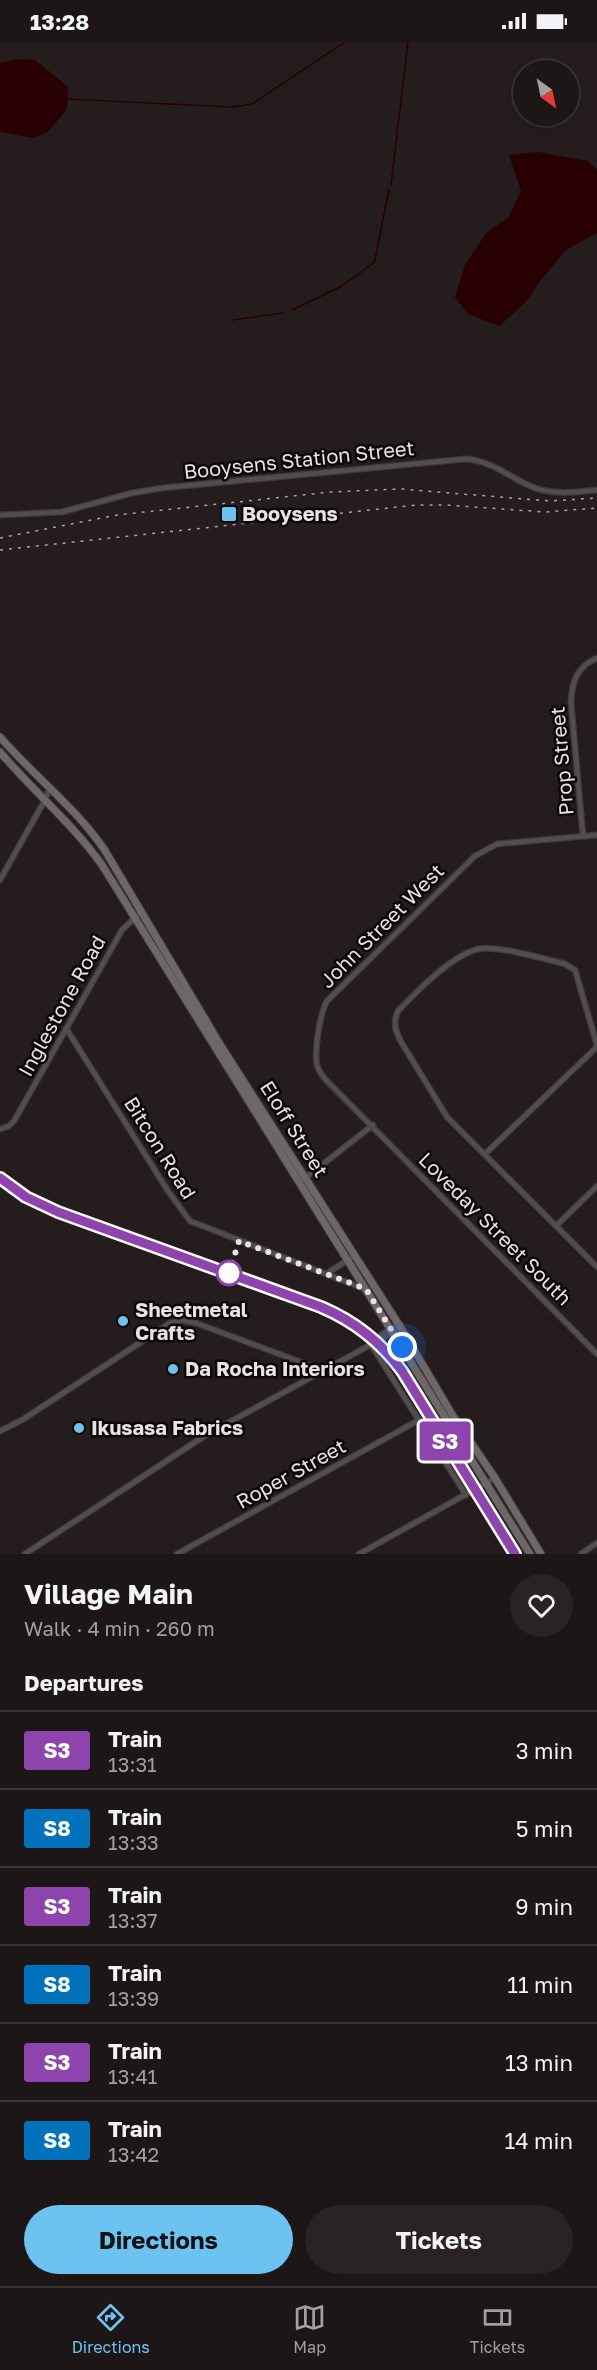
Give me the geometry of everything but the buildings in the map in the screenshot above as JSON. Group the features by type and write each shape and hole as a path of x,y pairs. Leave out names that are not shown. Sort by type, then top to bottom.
{"street":[{"name":"Booysens Station Street","path":"0,515 62,512 132,493 162,488 465,459 490,464 538,489 563,492 597,490"},
{"name":"Prop Street","path":"583,836 571,702 572,688 580,669 597,658"},
{"name":"Eloff Street","path":"1,740 93,833 142,911 187,994"},
{"name":"Eloff Street","path":"0,752 88,845 187,994 351,1258 400,1326 440,1401 530,1554"},
{"path":"0,880 49,789"},
{"name":"John Street West","path":"373,1125 328,1082 317,1066 322,1013 327,1001 479,852 497,844 597,835"},
{"name":"Inglestone Road","path":"0,1129 9,1126 14,1121 122,930 142,911"},
{"path":"484,1154 597,1046 575,970 565,964 503,951 478,949 436,974 398,1011 394,1023 400,1040 447,1117 484,1154 597,1267"},
{"name":"Bitcon Road","path":"66,1028 168,1191 190,1221 366,1289"},
{"path":"303,1180 373,1125"},
{"name":"Loveday Street South","path":"373,1125 597,1354"},
{"path":"556,1226 597,1186"},
{"name":"Eloff Street","path":"351,1258 366,1289 392,1331 495,1478 541,1554"},
{"path":"326,1274 351,1258"},
{"path":"0,1431 22,1420 170,1323 181,1320 196,1323 322,1370"},
{"path":"25,1554 206,1435 400,1326"},
{"path":"370,1344 466,1495"},
{"name":"Roper Street","path":"177,1554 419,1420"},
{"path":"359,1554 495,1478"},
{"path":"580,1554 597,1543"}],"shaded area":[{"path":"19,59 35,60 68,87 67,109 48,132 33,138 0,132 0,63"},
{"path":"538,152 588,161 597,170 597,233 566,250 526,302 499,326 468,314 455,297 465,265 487,232 508,218 521,191 509,155"}],"waterway":[{"path":"67,99 232,107 252,104 345,42"},
{"path":"391,185 408,42"},
{"path":"292,310 342,286 372,264 375,260 389,189"},
{"path":"232,320 284,313"}],"railway":[{"path":"0,538 117,515 330,492 400,489 550,501 597,498"},
{"path":"0,550 416,505 545,512 597,508"},
{"path":"0,1173 26,1193 60,1209 319,1302 369,1329"}],"train":[{"name":"S3","path":"0,1178 26,1197 58,1212 321,1307 344,1318 366,1333 402,1371 515,1554"}],"place":[{"name":"Booysens","path":"229,514"},
{"name":"Sheetmetal Crafts","path":"123,1321"},
{"name":"Da Rocha Interiors","path":"173,1369"},
{"name":"Ikusasa Fabrics","path":"79,1428"}],"route":[{"path":"229,1273 239,1241 366,1289 402,1347"}]}
